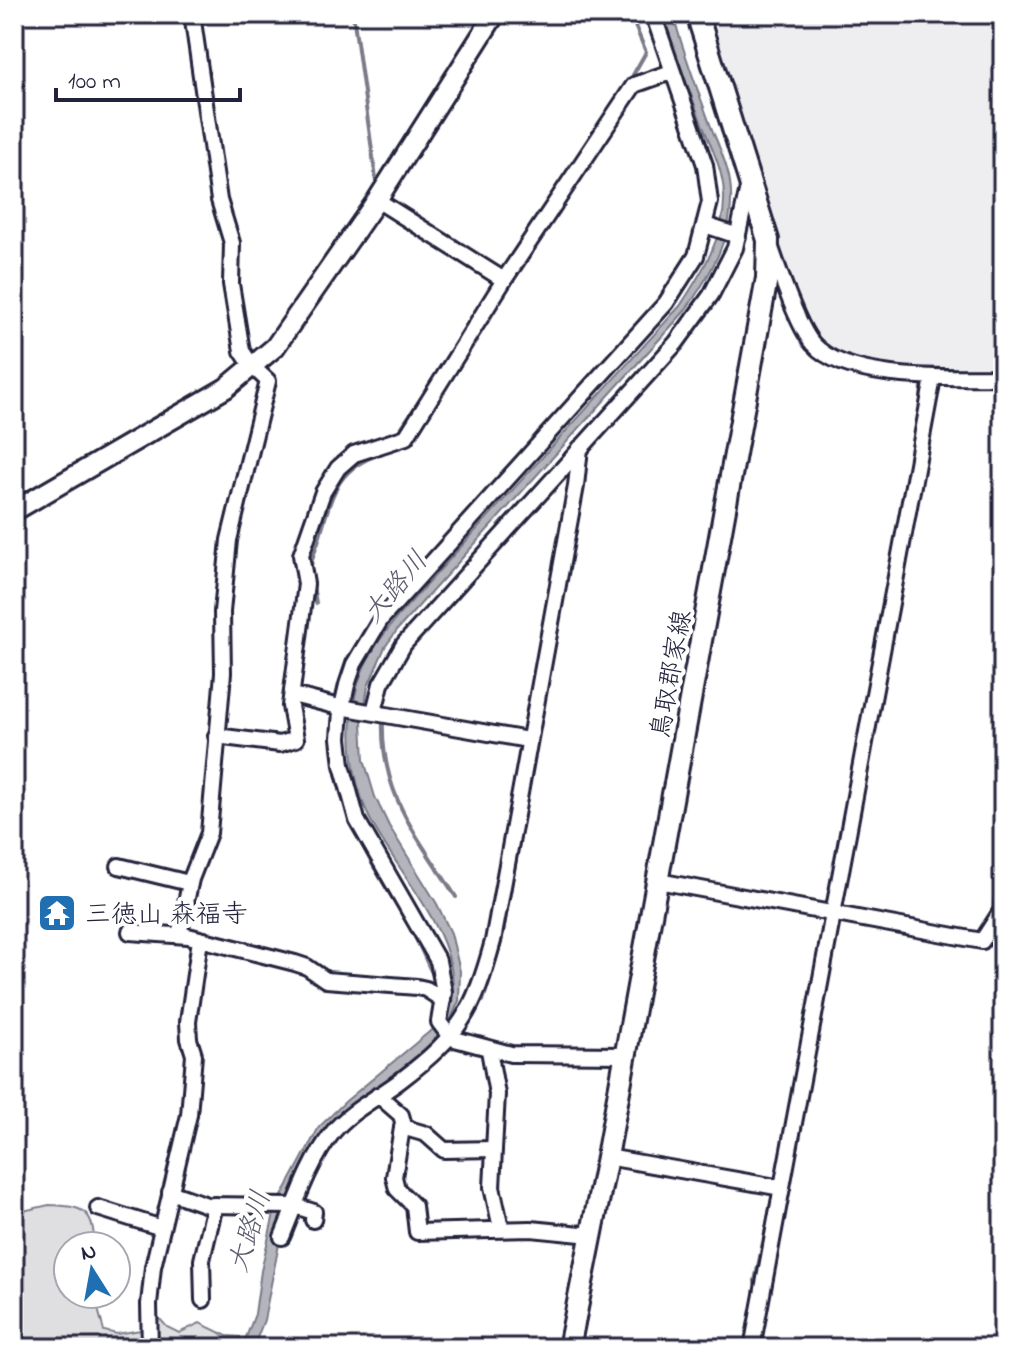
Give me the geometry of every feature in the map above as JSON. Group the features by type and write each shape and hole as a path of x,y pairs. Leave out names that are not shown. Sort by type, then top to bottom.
{"main road":[{"name":"鳥取郡家線","path":"569,1348 607,1157 767,278 768,240 697,14"}],"street":[{"path":"179,935 189,883 209,833 223,673 222,612 226,555 268,381 242,351 231,284 232,243 219,200 192,14"},
{"path":"14,511 226,388 275,347 377,200 495,14"},
{"path":"446,1031 442,977 430,943 353,811 339,738 342,707 354,664 381,619 666,303 690,268 710,202 705,165 653,14"},
{"path":"216,736 280,744 296,739 290,706 306,584 301,555 323,492 338,468 354,454 406,437 504,280 634,85 671,72"},
{"path":"374,712 381,684 404,644 676,343 711,295 738,236 749,182"},
{"path":"377,200 504,280"},
{"path":"705,225 738,236"},
{"path":"768,240 811,342 826,356 877,372 933,378 1003,377"},
{"path":"752,1348 933,378"},
{"path":"282,1237 308,1174 335,1130 402,1079 474,1003 490,953 576,486 580,448"},
{"path":"293,695 342,707 528,740"},
{"path":"119,866 189,883"},
{"path":"658,881 982,941 1002,910 1003,897"},
{"path":"130,932 179,935 295,963 326,980 417,987 443,1000"},
{"path":"150,1348 149,1304 153,1267 189,1115 194,1055 188,1022 200,940"},
{"path":"446,1031 489,1050 511,1054 625,1055"},
{"path":"489,1050 497,1094 492,1187 501,1228"},
{"path":"378,1095 401,1115 394,1177 397,1189 414,1206 417,1232 501,1228 591,1235"},
{"path":"402,1127 426,1134 444,1150 494,1149"},
{"path":"607,1157 782,1188"},
{"path":"170,1192 215,1205 295,1206 314,1212 313,1220"},
{"path":"203,1300 202,1260 215,1205"},
{"path":"98,1208 162,1228"}],"shaded area":[{"path":"663,14 673,14 690,70 727,167 731,200 726,234 704,283 684,312 398,629 385,647 368,686 362,723 364,760 375,797 389,826 437,904 451,933 460,971 459,1001 443,1037 335,1123 281,1234 264,1320 253,1348 242,1348 255,1314 275,1209 319,1127 429,1032 446,1022 453,995 451,968 443,941 369,817 357,783 351,726 365,664 398,616 680,306 704,267 721,224 724,194 721,176"},
{"path":"706,14 1003,14 1003,374 876,369 820,348 789,290"},
{"path":"758,177 798,298 821,339 834,351 855,359 925,371 879,367 845,359 821,342 808,323 786,273"},
{"path":"921,385 919,426 831,903 828,903 918,425"},
{"path":"333,712 332,745 336,774 349,817 335,773 331,743"},
{"path":"354,831 425,953 437,983 413,935"},
{"path":"772,1194 757,1287 743,1348 754,1281"},
{"path":"49,1205 85,1212 93,1230 52,1230 52,1310 98,1310 104,1331 117,1334 147,1329 148,1348 14,1348 14,1213"},
{"path":"159,1318 179,1333 200,1323 227,1336 240,1337 239,1348 153,1348 151,1323"}],"waterway":[{"path":"353,14 376,179"},
{"path":"630,14 646,52 633,75"},
{"path":"582,150 622,90"},
{"path":"399,431 440,370"},
{"path":"584,470 588,448"},
{"path":"311,571 328,507 338,484 355,467 381,454"},
{"path":"312,580 316,603"},
{"path":"383,719 384,746 395,793 415,834 456,897"},
{"path":"483,1001 501,943 532,769"},
{"path":"443,1052 452,1048"}],"place":[{"name":"三徳山 森福寺","path":"57,913"}],"water label":[{"name":"大路川","path":"394,586"},
{"name":"大路川","path":"248,1231"}]}
